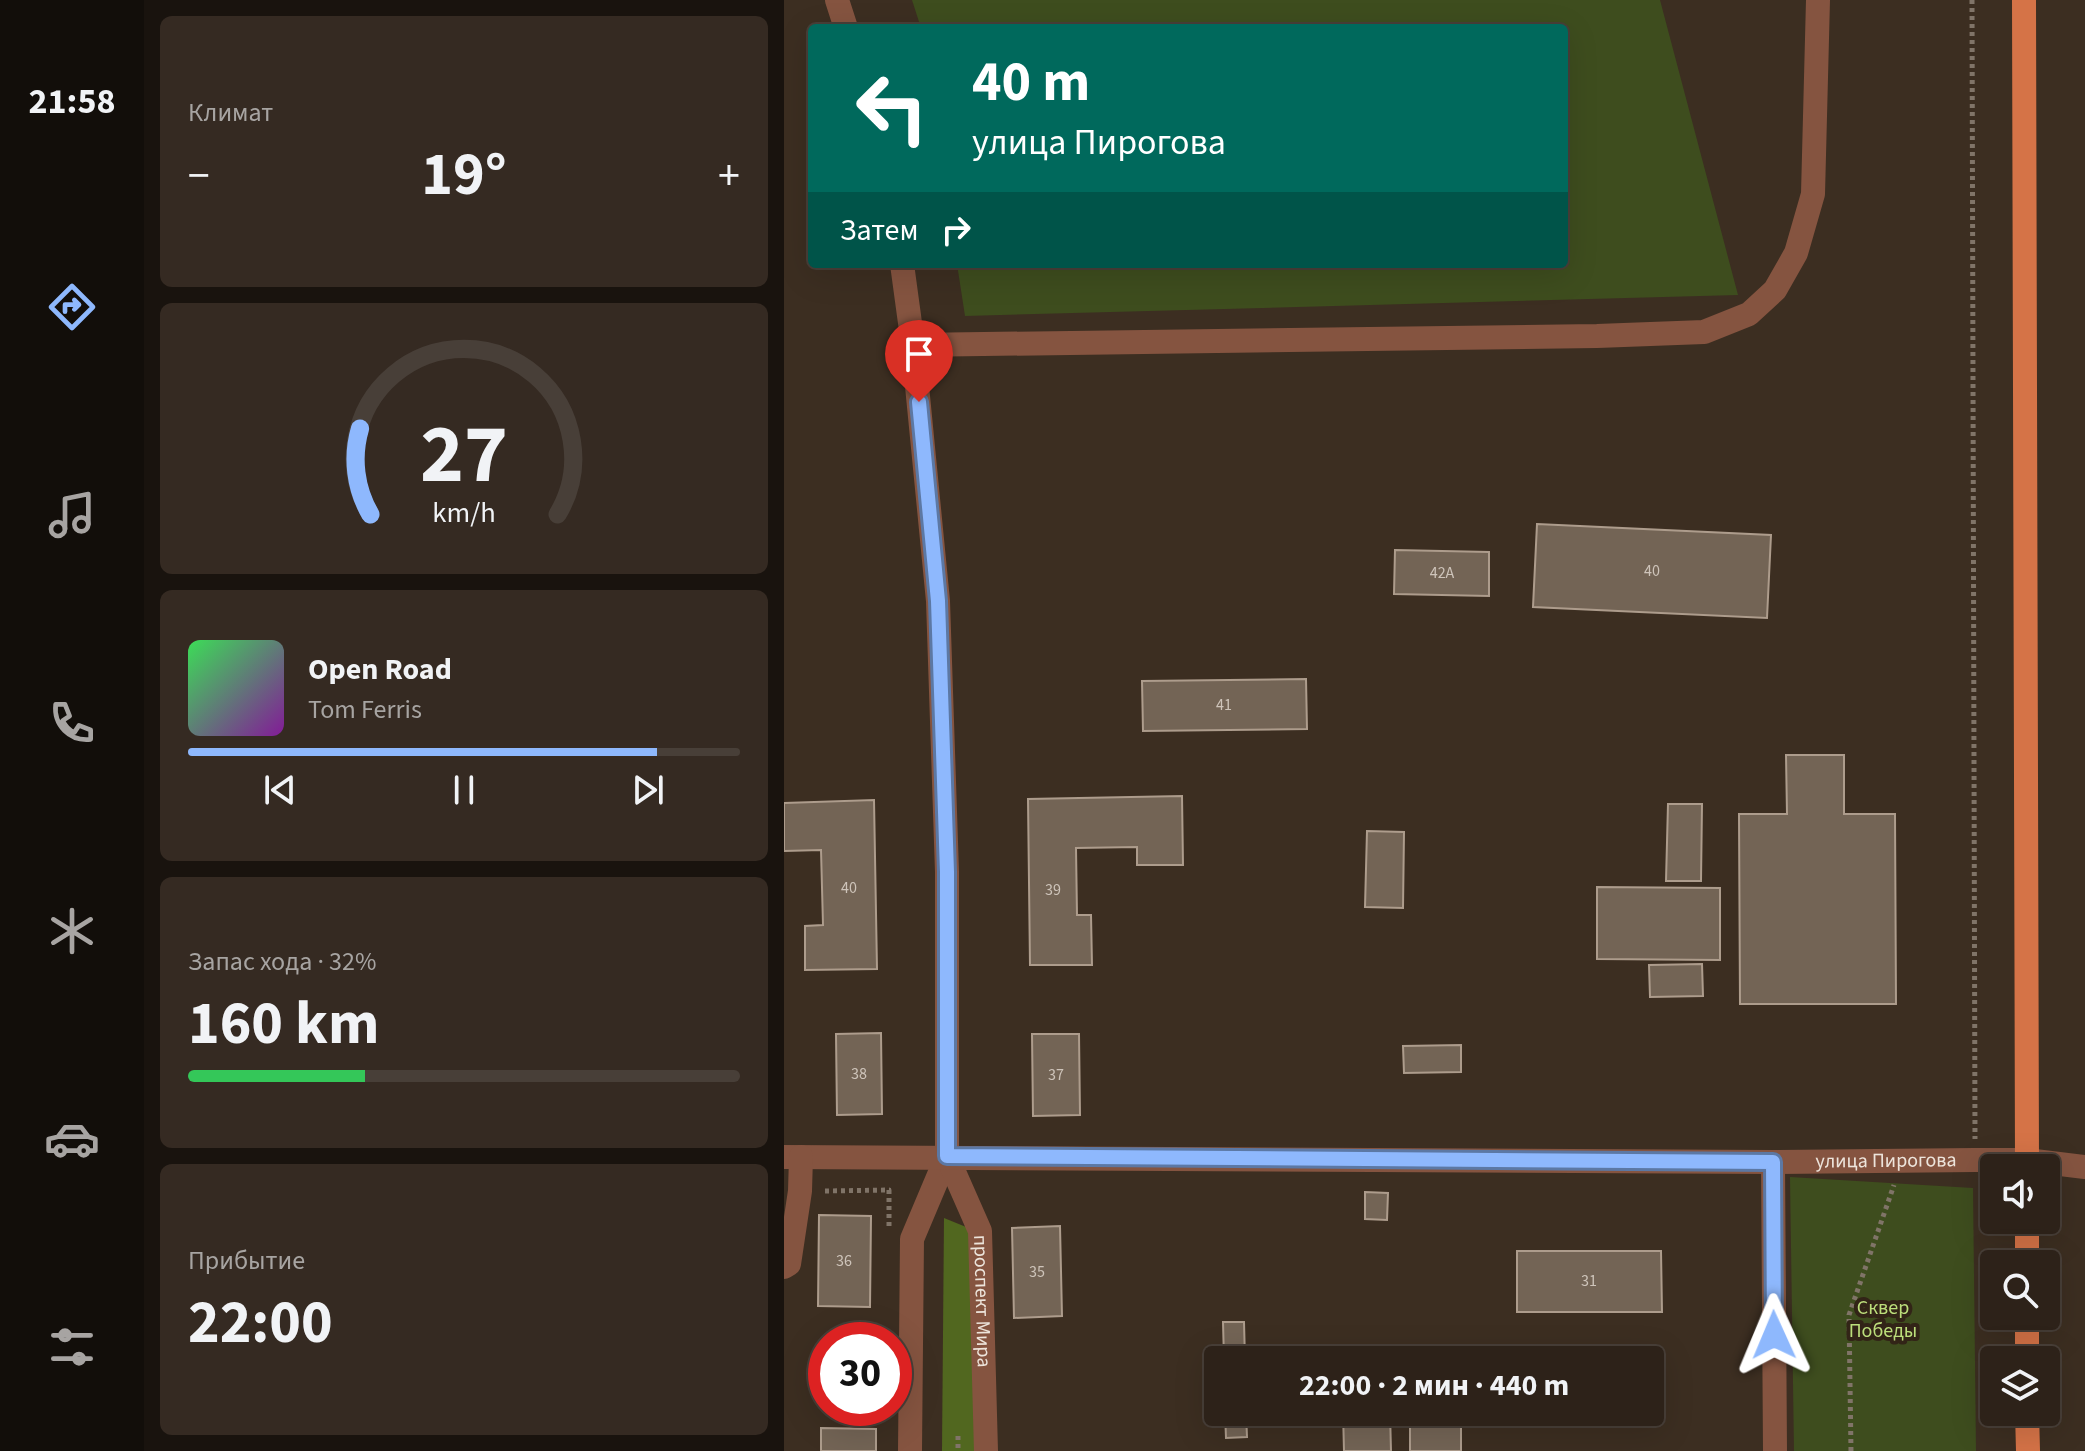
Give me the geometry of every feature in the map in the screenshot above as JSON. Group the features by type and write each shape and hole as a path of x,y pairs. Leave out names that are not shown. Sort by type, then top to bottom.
{"main road":[{"path":"2024,0 2027,1154"},
{"path":"2027,1426 2028,1451"}],"street":[{"path":"837,0 845,24"},
{"path":"913,345 1704,332 1749,314 1775,290 1796,253 1813,194 1818,0"},
{"name":"проспект Мира","path":"903,268 938,601 947,872 947,1156 912,1239 910,1451"},
{"name":"проспект Мира","path":"947,1156 980,1231 986,1451"},
{"path":"784,1267 789,1264 800,1191 792,1157"},
{"name":"улица Пирогова","path":"792,1157 1980,1160"},
{"path":"1773,1162 1775,1451"},
{"name":"улица Пирогова","path":"2060,1166 2085,1167"}],"path":[{"path":"1972,0 1975,1160"},
{"path":"1851,1451 1849,1315 1895,1183 1908,1182"},
{"path":"800,1191 889,1190 889,1235"}],"green space":[{"path":"912,0 1660,0 1738,295 965,316 958,268 1568,268 1568,24 920,24"},
{"name":"Сквер Победы","path":"1790,1177 1973,1188 1976,1451 1794,1451"},
{"path":"944,1218 971,1229 975,1451 942,1451"}],"building":[{"path":"1537,524 1771,535 1767,618 1533,607"},
{"path":"1395,550 1489,552 1489,596 1394,594"},
{"path":"1306,679 1307,729 1143,731 1142,681"},
{"path":"1786,755 1844,755 1844,814 1895,814 1896,1004 1740,1004 1739,814 1787,814"},
{"path":"1182,796 1183,865 1137,865 1137,847 1076,848 1077,915 1091,915 1092,965 1030,965 1028,799"},
{"path":"874,800 877,969 805,970 805,926 823,925 821,850 784,851 784,803"},
{"path":"1668,804 1702,804 1701,881 1666,881"},
{"path":"1367,831 1404,832 1403,908 1365,907"},
{"path":"1597,887 1720,888 1720,960 1597,959"},
{"path":"1702,964 1703,996 1650,997 1649,965"},
{"path":"881,1033 882,1114 837,1115 836,1034"},
{"path":"1032,1034 1079,1034 1080,1115 1033,1116"},
{"path":"1461,1045 1461,1072 1404,1073 1403,1046"},
{"path":"1365,1192 1388,1193 1387,1220 1365,1219"},
{"path":"819,1215 871,1216 870,1307 818,1306"},
{"path":"1060,1226 1062,1316 1014,1318 1012,1228"},
{"path":"1517,1251 1661,1251 1662,1312 1517,1312"},
{"path":"1223,1322 1244,1322 1245,1346 1224,1346"},
{"path":"1226,1426 1247,1426 1247,1437 1226,1438"},
{"path":"1343,1426 1390,1426 1391,1451 1344,1451"},
{"path":"1410,1426 1461,1426 1461,1451 1410,1451"},
{"path":"821,1428 876,1429 876,1451 821,1451"}],"route":[{"path":"919,402 938,601 947,872 947,1156 1773,1162 1774,1335"}]}
